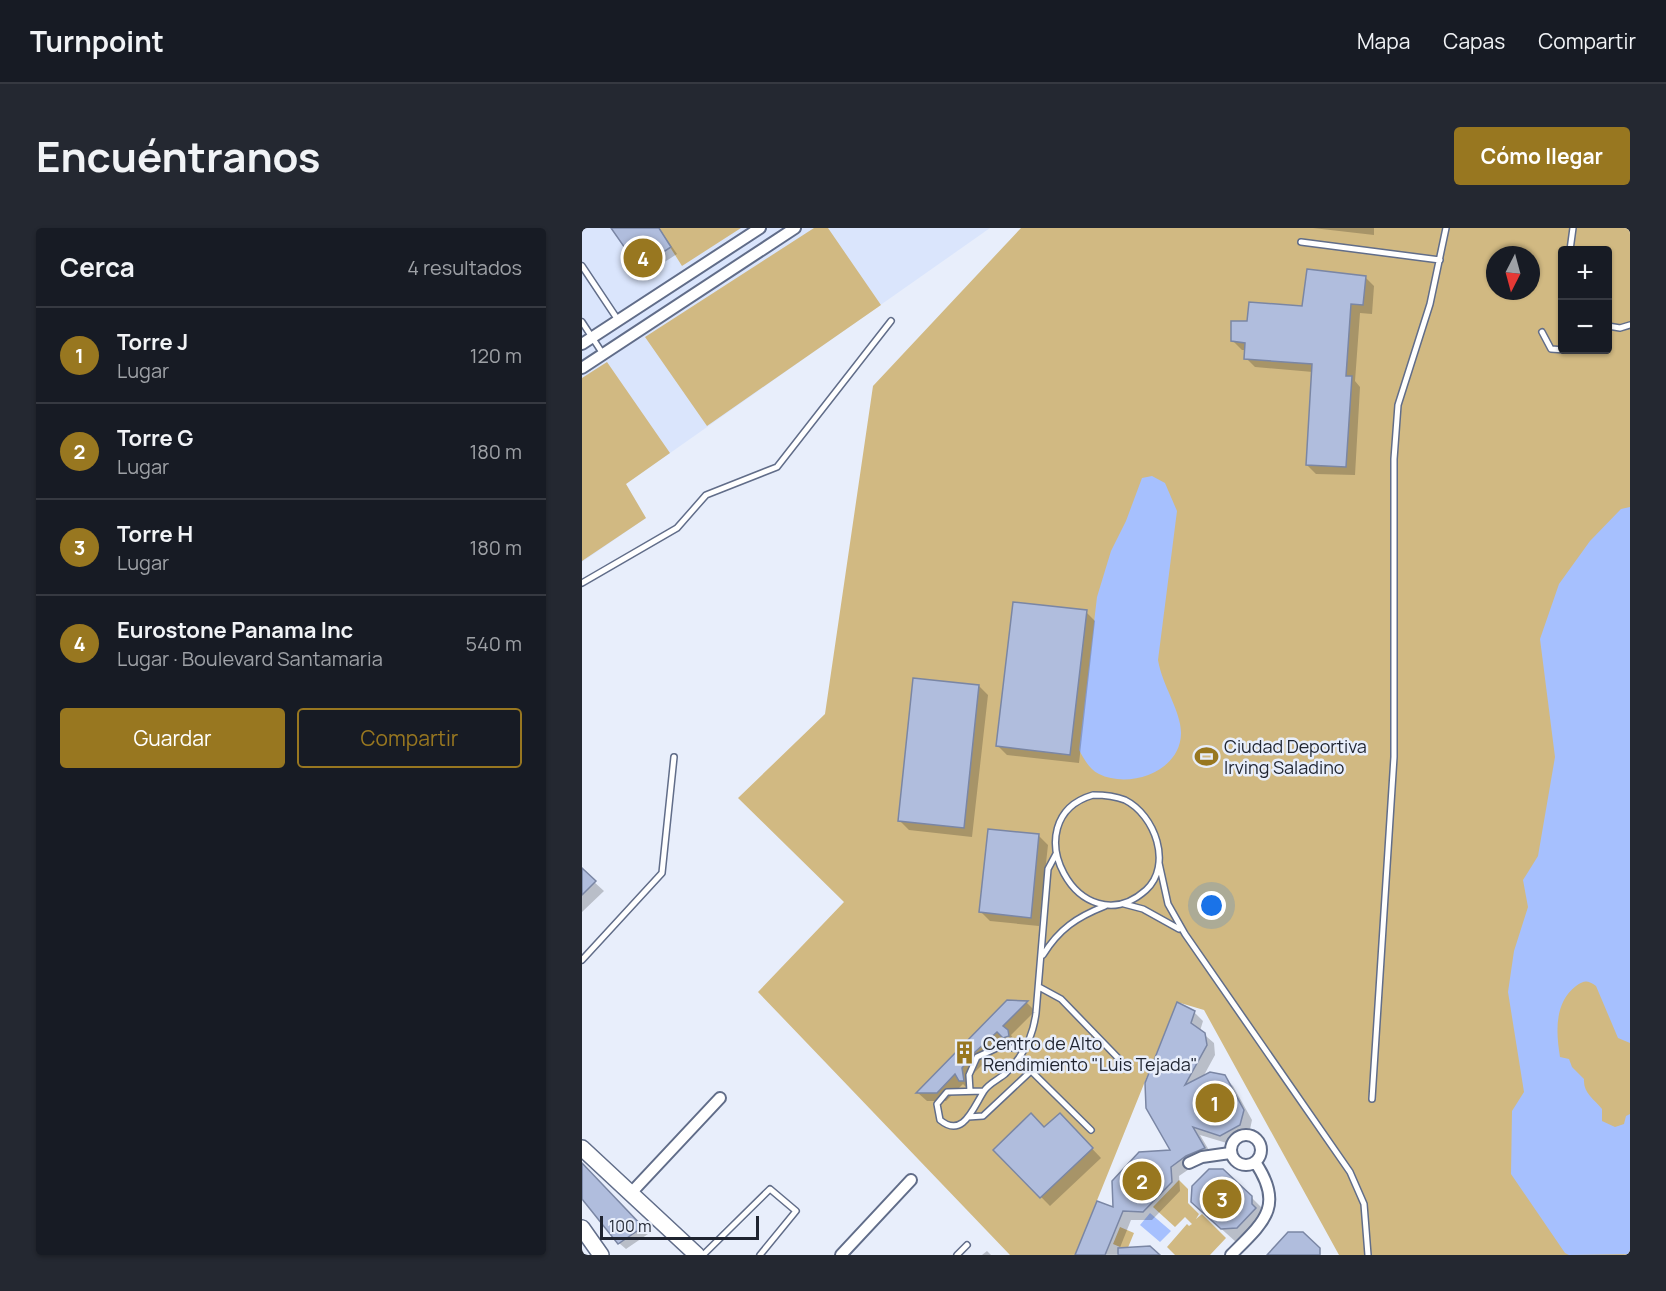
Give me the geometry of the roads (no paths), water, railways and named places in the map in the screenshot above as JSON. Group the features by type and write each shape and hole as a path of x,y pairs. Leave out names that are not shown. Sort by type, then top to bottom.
{"main road":[{"path":"582,1148 697,1255"},
{"path":"582,1228 601,1255"}],"street":[{"path":"582,344 760,228"},
{"path":"582,368 795,228"},
{"path":"631,1193 720,1098"},
{"path":"1250,1134 1260,1143 1260,1157 1255,1162 1243,1165 1237,1163 1230,1153 1232,1142 1239,1135 1250,1134"},
{"path":"1189,1163 1199,1155 1230,1153"},
{"path":"1231,1255 1265,1216 1270,1205 1272,1193 1255,1162"},
{"path":"841,1255 910,1180"}],"lane":[{"path":"1372,1099 1394,757 1394,502 1398,405 1430,304 1446,228"},
{"path":"1571,246 1573,228"},
{"path":"1300,242 1440,260"},
{"path":"582,266 618,320"},
{"path":"582,583 677,528 706,495 777,467 891,321"},
{"path":"582,322 603,354"},
{"path":"1612,327 1630,325"},
{"path":"1542,332 1551,349 1558,350"},
{"path":"582,960 662,873 674,757"},
{"path":"984,1091 947,1092 937,1104 940,1120 945,1124 962,1125 980,1102 984,1091 1019,1059 1025,1049 1035,1029 1043,955 1041,945 1048,869 1056,854 1061,820 1070,806 1080,799 1094,795 1111,795 1135,807 1150,823 1159,850 1159,863 1168,904 1185,934 1350,1172 1365,1204 1368,1255"},
{"path":"1056,854 1060,868 1080,894 1107,905"},
{"path":"1124,904 1148,888 1159,863"},
{"path":"1043,955 1061,930 1083,915 1107,905 1124,904 1143,909 1163,918 1185,934"},
{"path":"1039,987 1061,999 1120,1060"},
{"path":"970,1091 969,1075 977,1057 999,1047 1025,1049"},
{"path":"1019,1059 1091,1130"},
{"path":"968,1117 983,1116 1031,1071"},
{"path":"703,1255 771,1189 796,1211 760,1255"},
{"path":"957,1255 967,1245"}],"water":[{"path":"1152,476 1165,483 1177,511 1158,660 1178,717 1181,734 1172,758 1163,767 1138,778 1111,778 1092,769 1079,750 1097,597 1111,551 1126,521 1142,478"},
{"path":"1630,507 1630,1043 1618,1038 1596,986 1588,982 1579,984 1564,1001 1558,1018 1558,1038 1560,1057 1569,1059 1572,1067 1584,1079 1587,1092 1602,1109 1602,1121 1615,1127 1624,1124 1626,1116 1630,1114 1630,1254 1569,1255 1565,1253 1511,1174 1512,1111 1524,1092 1508,992 1514,951 1528,907 1523,880 1538,856 1555,757 1540,639 1559,584 1590,541 1621,509"},
{"path":"1150,1213 1171,1231 1160,1242 1140,1225"}],"place":[{"name":"Eurostone Panama Inc","path":"643,258"},
{"name":"Ciudad Deportiva Irving Saladino","path":"1206,756"},
{"name":"Centro de Alto Rendimiento \"Luis Tejada\"","path":"965,1053"},
{"name":"Torre J","path":"1215,1103"},
{"name":"Torre G","path":"1142,1181"},
{"name":"Torre H","path":"1222,1199"}]}
